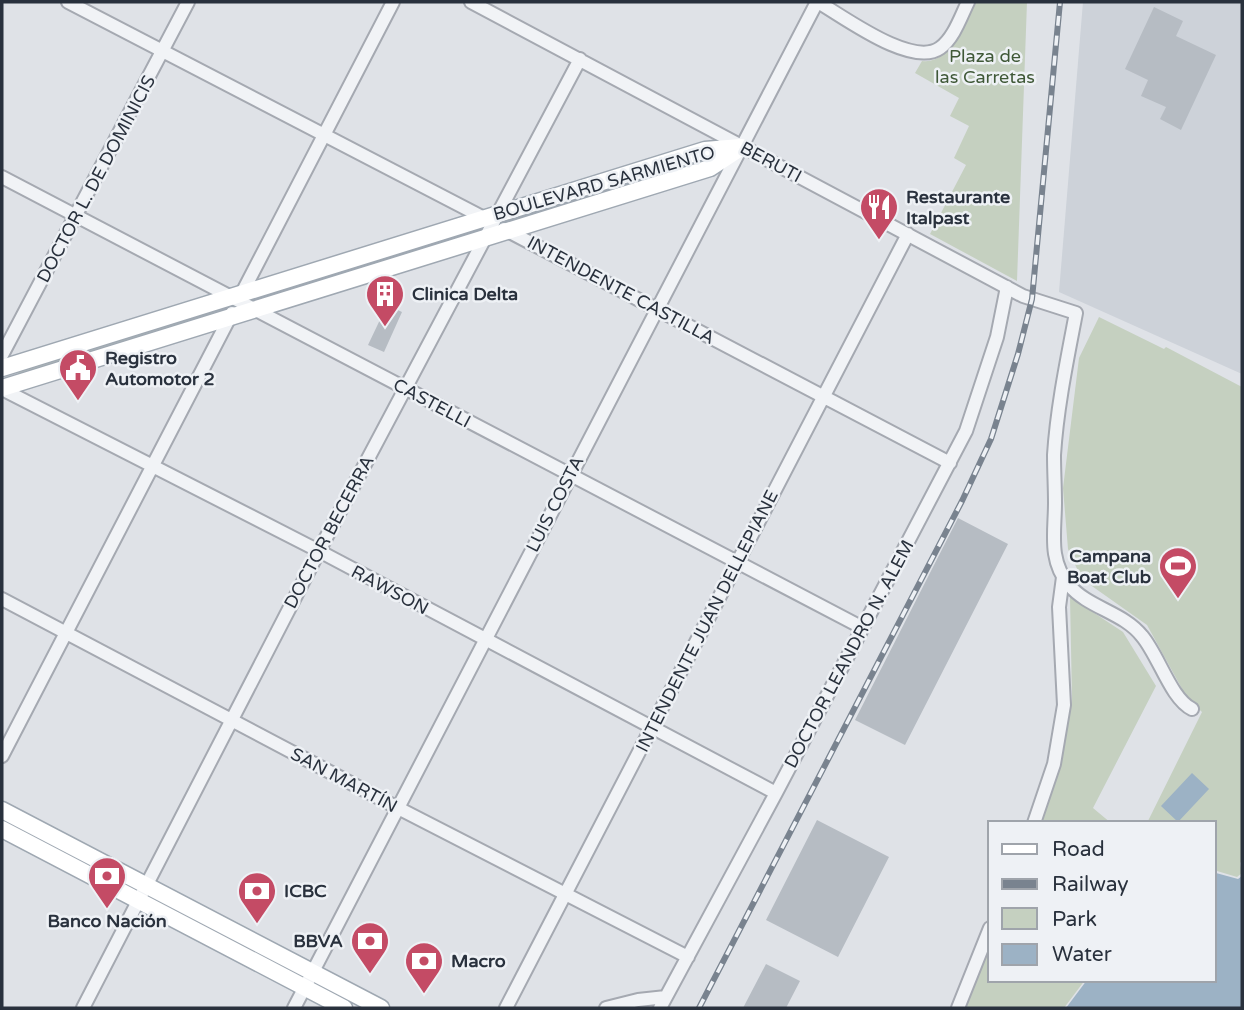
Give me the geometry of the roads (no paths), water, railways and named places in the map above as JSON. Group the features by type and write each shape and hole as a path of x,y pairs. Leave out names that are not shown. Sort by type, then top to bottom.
{"main road":[{"name":"BOULEVARD SARMIENTO","path":"2,368 492,219 705,150 742,147"},
{"name":"BOULEVARD SARMIENTO","path":"2,388 710,168 742,147"},
{"path":"2,810 305,988 344,1008"},
{"path":"2,829 313,972 381,1008"}],"street":[{"name":"INTENDENTE CASTILLA","path":"68,2 492,219 508,231 950,463"},
{"name":"DOCTOR L. DE DOMINICIS","path":"2,355 188,2"},
{"path":"2,756 230,317 237,297 393,2"},
{"name":"BERUTI","path":"471,2 1007,287 1046,305 1076,313 1060,401 1054,456 1055,511 1052,533 1055,555 1063,577"},
{"path":"818,2 900,49 916,53 938,50 947,42 968,2"},
{"name":"LUIS COSTA","path":"295,1008 656,308 818,2"},
{"name":"DOCTOR BECERRA","path":"83,1008 318,551 485,238 492,219 580,59"},
{"name":"CASTELLI","path":"2,177 237,297 254,309 405,389 863,628"},
{"name":"INTENDENTE JUAN DELLEPIANE","path":"506,1008 908,233"},
{"name":"DOCTOR LEANDRO N. ALEM","path":"663,1003 966,431 997,337 1007,287"},
{"name":"RAWSON","path":"2,388 776,793"},
{"path":"1063,577 1084,599 1122,618 1141,634 1160,662 1178,698 1192,709"},
{"path":"1035,821 1054,764 1064,705 1059,607 1063,577"},
{"name":"SAN MARTÍN","path":"2,599 688,957"},
{"path":"958,1008 988,933"},
{"path":"606,1008 638,1000 663,1003"}],"water":[{"path":"1192,773 1209,789 1179,821 1161,806"},
{"path":"1216,873 1238,879 1242,876 1242,1008 1066,1008 1086,982 1216,982"}],"railway":[{"path":"699,1008 962,501 991,439 1032,299 1060,2"}],"place":[{"name":"Restaurante Italpast","path":"879,241"},
{"name":"Clinica Delta","path":"385,328"},
{"name":"Registro Automotor 2","path":"78,402"},
{"name":"Campana Boat Club","path":"1178,600"},
{"name":"Banco Nación","path":"107,910"},
{"name":"ICBC","path":"257,925"},
{"name":"BBVA","path":"370,975"},
{"name":"Macro","path":"424,995"}],"park label":[{"name":"Plaza de las Carretas","path":"985,66"}]}
